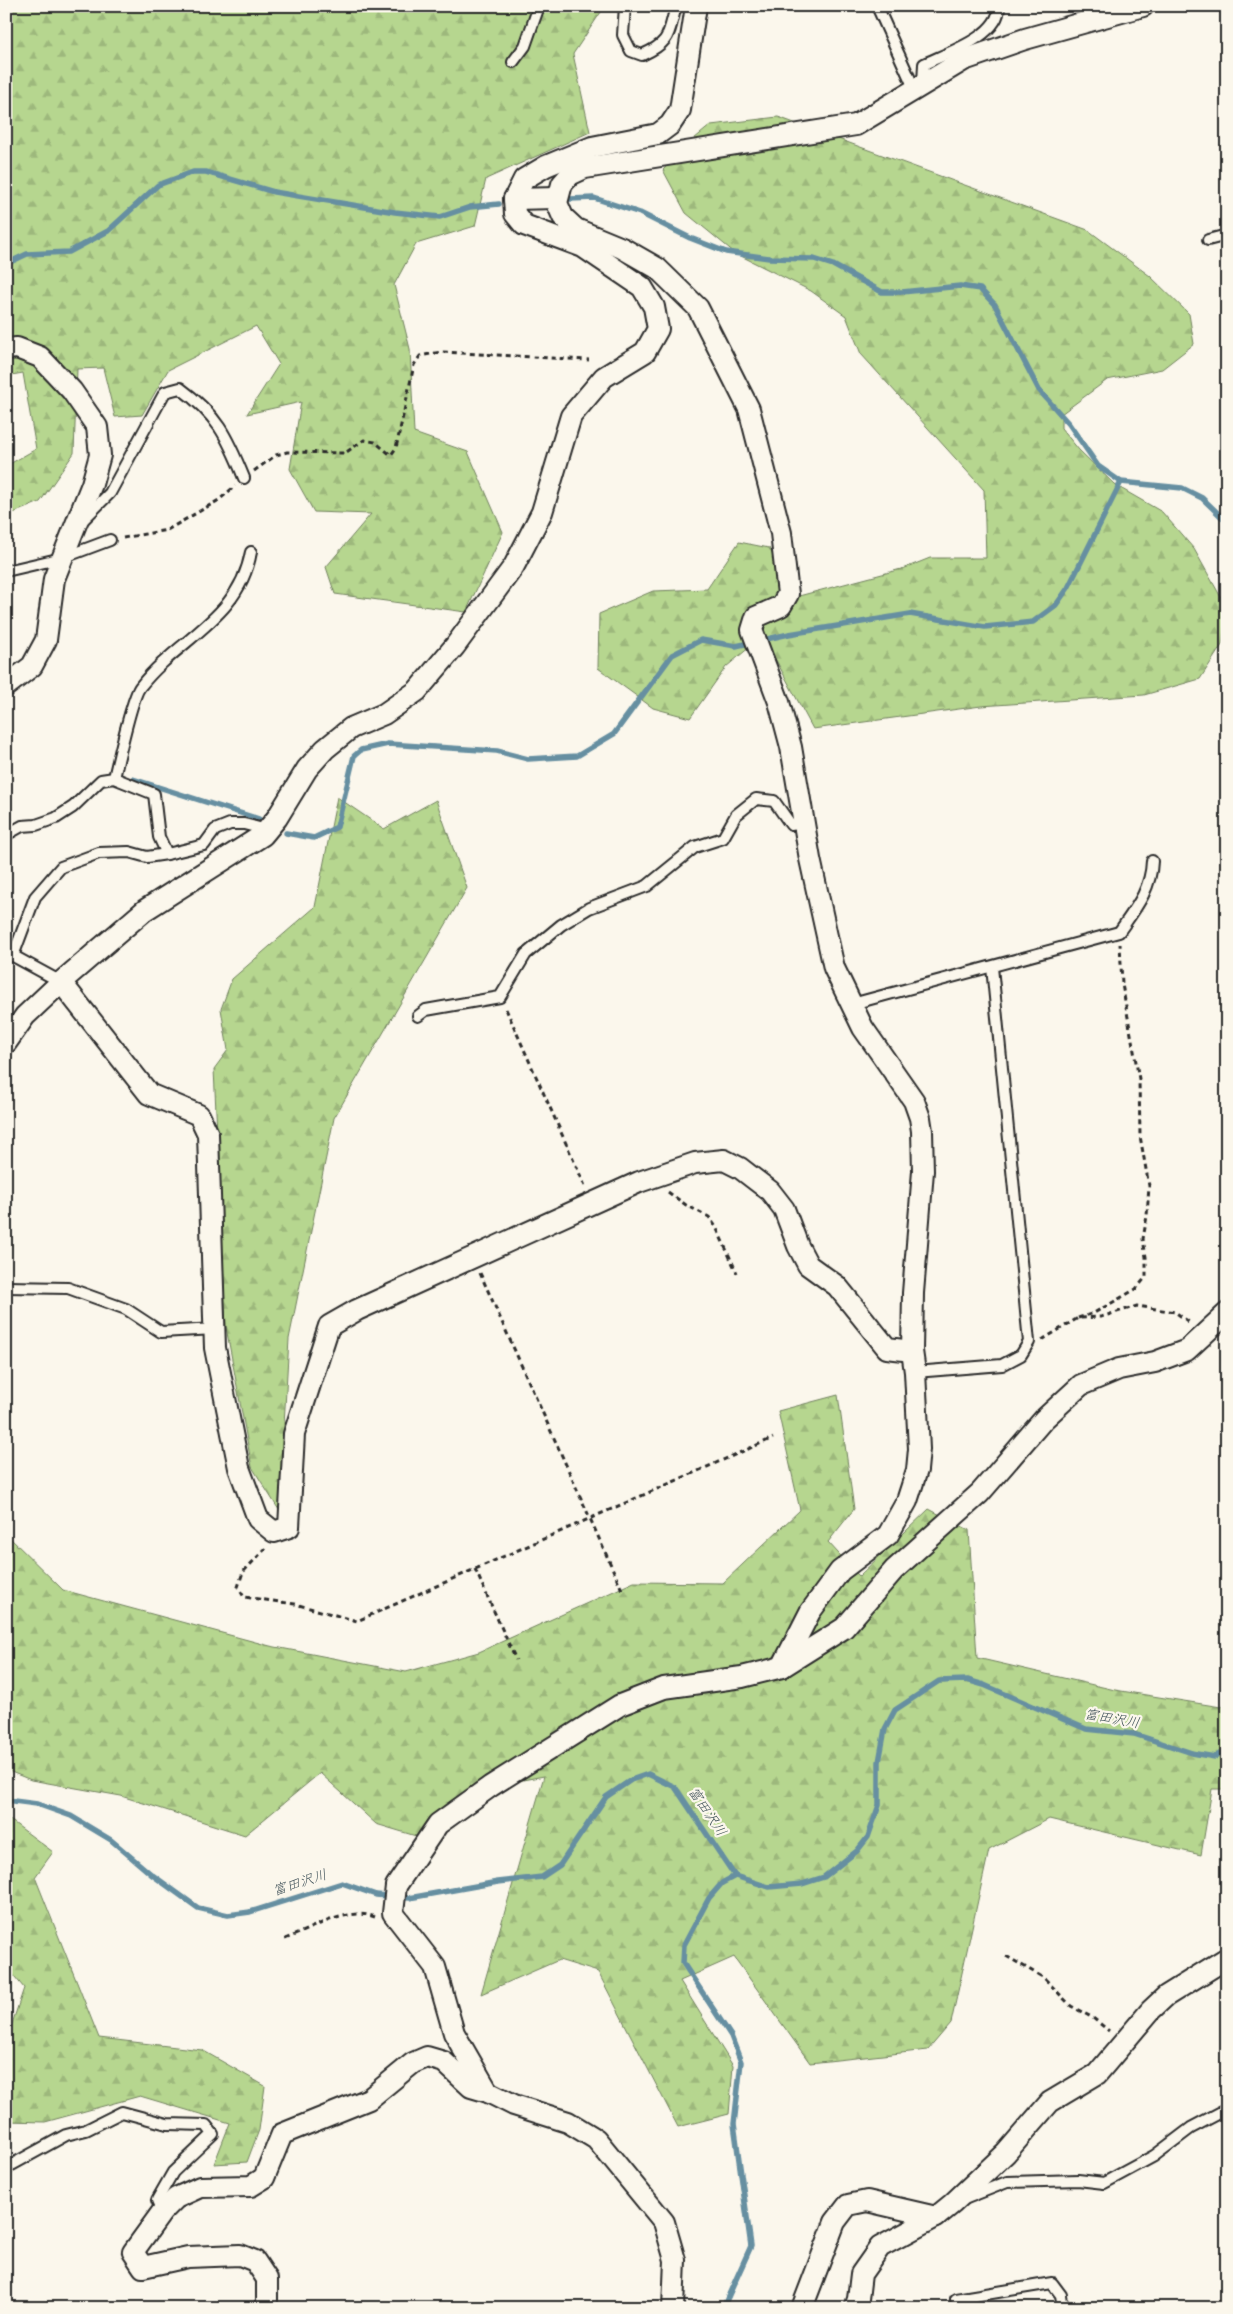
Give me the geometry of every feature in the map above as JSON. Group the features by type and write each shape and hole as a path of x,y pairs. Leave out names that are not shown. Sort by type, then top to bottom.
{"street":[{"path":"6,1043 25,1016 61,982 145,910 262,835 277,818 307,769 324,749 351,728 384,714 417,691 455,646 514,566 542,512 571,416 604,377 645,352 658,329 654,307 642,287 583,247 524,225 515,214 514,199 524,179 546,166 592,147 658,134 670,125 680,110 696,6"},
{"path":"782,1667 810,1612 840,1571 888,1535 908,1501 917,1470 919,1448 912,1351 913,1293 923,1171 920,1118 914,1100 864,1028 834,968 804,823 791,747 779,702 752,630 756,617 781,606 788,594 781,533 766,467 746,402 698,308 657,268 622,248 576,228 567,222 558,209 557,198 562,184 570,175 586,168 856,125 964,60 1025,39 1143,6"},
{"path":"514,199 557,198"},
{"path":"6,349 17,348 40,357 72,390 97,427 100,455 92,484 54,579 46,640 32,666 6,686"},
{"path":"61,982 148,1094 199,1115 208,1134 215,1348 239,1468 258,1519 274,1532 289,1527 294,1434 329,1326 357,1310 593,1202 654,1177 695,1163 724,1160 740,1168 770,1191 784,1209 798,1246 808,1265 837,1286 887,1348 912,1351"},
{"path":"488,2092 454,2034 435,1967 393,1913 396,1886 438,1824 490,1786 620,1705 664,1688 742,1677 782,1667 844,1628 894,1570 980,1493 1044,1419 1081,1385 1119,1369 1155,1362 1187,1350 1227,1313"},
{"path":"855,2308 861,2274 880,2247 936,2217 952,2204 1006,2153 1050,2102 1096,2074 1151,2010 1166,1996 1227,1958"},
{"path":"267,2308 267,2279 254,2261 240,2255 188,2257 143,2267 133,2252 162,2212 176,2198 200,2187 251,2186 264,2178 282,2134 370,2099 413,2063 427,2057 444,2062 471,2087 488,2092 514,2105 568,2122 596,2138 664,2222 675,2260 673,2308"},
{"path":"802,2308 835,2222 848,2206 867,2201 936,2217"}],"lane":[{"path":"513,62 525,46 539,6"},
{"path":"625,6 623,35 631,51 642,55 658,48 666,41 676,6"},
{"path":"877,6 919,86"},
{"path":"919,86 924,64 966,44 990,29 999,15 999,6"},
{"path":"1208,240 1227,235"},
{"path":"72,530 110,493 165,392 180,388 200,402 226,435 244,478"},
{"path":"6,571 62,558 110,540"},
{"path":"114,778 139,688 226,607 248,569 251,552"},
{"path":"6,835 22,826 36,825 56,818 73,807 101,780 114,778 154,794 159,837 167,854"},
{"path":"418,1016 426,1010 500,997 526,954 561,925 589,908 647,886 695,847 723,838 736,815 756,799 774,801 791,825 804,823"},
{"path":"61,982 10,954 35,897 61,867 99,852 129,852 147,857 204,845 215,830 230,824 244,824 267,830"},
{"path":"852,1004 1119,932 1140,901 1151,878 1152,860"},
{"path":"915,1372 1002,1365 1021,1355 1028,1342 992,967"},
{"path":"6,1287 68,1288 126,1309 161,1332 215,1329"},
{"path":"952,2204 1007,2182 1078,2180 1104,2183 1154,2156 1191,2128 1227,2109"},
{"path":"6,2168 66,2135 86,2130 122,2112 167,2124 206,2125 213,2134 173,2172 157,2200 162,2212"},
{"path":"958,2308 956,2299 1052,2283 1061,2295 1063,2308"}],"path":[{"path":"110,540 167,530 219,500 244,478 276,455 287,452 344,453 364,440 375,442 391,455 396,448 414,365 420,356 441,352 589,360"},
{"path":"1024,1351 1078,1318 1094,1313 1136,1289 1146,1277 1143,1239 1148,1216 1148,1186 1140,1136 1139,1078 1122,984 1119,932"},
{"path":"500,997 593,1202"},
{"path":"654,1177 668,1192 686,1205 709,1217 716,1227 737,1273"},
{"path":"473,1256 623,1592"},
{"path":"1078,1318 1102,1317 1137,1306 1175,1312 1187,1322 1194,1322"},
{"path":"274,1532 265,1549 244,1572 238,1587 244,1597 295,1604 357,1621 774,1438"},
{"path":"475,1569 516,1660"},
{"path":"285,1939 344,1916 368,1914 406,1930"},
{"path":"1006,1956 1044,1978 1071,2006 1093,2018 1122,2043"}],"green space":[{"path":"6,6 605,6 573,54 590,132 486,179 475,226 416,244 394,285 410,349 414,433 468,452 503,532 466,612 335,594 326,567 371,514 314,512 290,469 301,402 247,414 279,364 256,326 168,370 142,415 115,417 103,368 77,369 74,453 40,502 6,516 6,466 36,449 23,373 6,376"},
{"path":"778,117 1088,230 1150,276 1189,314 1194,344 1162,369 1107,380 1061,414 1061,428 1079,450 1115,485 1162,512 1194,549 1227,608 1222,645 1200,679 1144,695 981,706 813,729 763,636 726,667 690,718 653,708 598,668 599,614 653,591 707,589 739,542 769,548 795,597 905,568 930,558 986,558 984,490 861,354 846,316 811,291 735,253 686,213 663,170 683,148 711,125"},
{"path":"337,797 384,829 436,800 467,888 334,1118 289,1339 279,1510 252,1467 226,1327 214,1069 228,1050 221,1009 232,979 315,907"},
{"path":"838,1395 854,1509 828,1542 859,1576 929,1509 969,1530 977,1658 1115,1690 1221,1707 1227,1703 1227,1789 1212,1789 1201,1855 1049,1819 989,1850 951,2023 928,2050 810,2063 734,1957 680,1981 733,2066 729,2114 678,2127 598,1972 559,1960 481,1994 544,1776 491,1786 416,1836 376,1824 320,1773 245,1835 121,1796 31,1780 6,1770 6,1534 63,1590 270,1646 406,1672 479,1652 634,1582 723,1583 800,1510 778,1411"},
{"path":"6,1817 53,1852 35,1877 99,2038 202,2050 265,2086 259,2130 247,2162 214,2164 230,2123 140,2096 45,2122 6,2121 6,2042 24,1988 6,1966"}],"waterway":[{"path":"6,264 27,254 69,252 108,231 158,185 193,172 206,172 274,192 395,212 440,217 470,207 499,204"},
{"path":"570,199 594,198 640,213 690,238 726,252 769,258 814,259 833,265 882,292 902,292 960,286 980,289 995,305 1039,390 1069,424 1098,466 1121,482 1182,488 1202,498 1227,522"},
{"path":"286,833 314,838 337,827 354,756 361,750 388,744 497,751 528,759 577,756 614,734 672,655 701,640 736,646 789,634 910,614 985,627 1033,622 1056,605 1068,588 1121,482"},
{"path":"133,779 259,819"},
{"name":"富田沢川","path":"6,1800 37,1804 71,1816 111,1840 151,1874 198,1908 228,1915 250,1912 342,1883 376,1895 409,1898 498,1882 542,1877 560,1865 606,1797 631,1780 648,1774 675,1787 735,1876 769,1887 802,1884 824,1877 857,1851 868,1837 879,1805 879,1762 885,1729 895,1710 939,1681 967,1680 984,1685 1086,1729 1134,1734 1192,1753 1215,1757 1227,1749"},
{"path":"723,2308 751,2246 734,2124 741,2062 731,2036 683,1963 684,1945 709,1898 722,1883 735,1876"}]}
